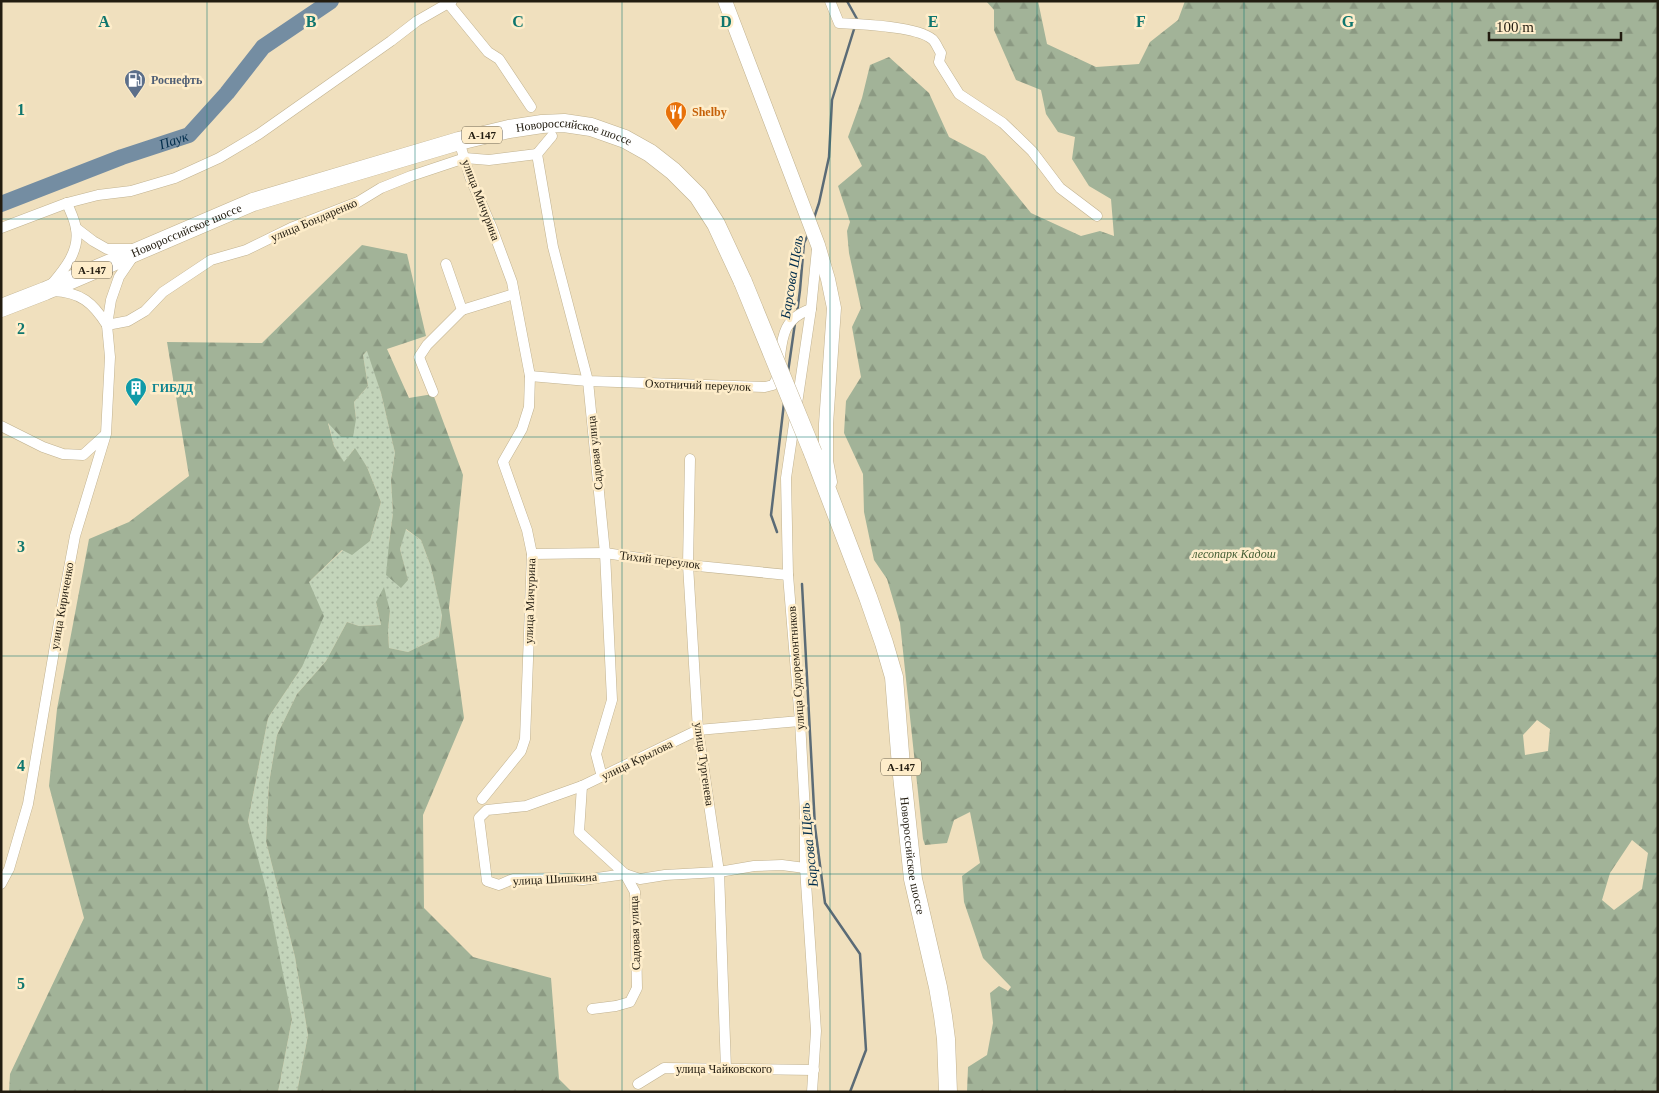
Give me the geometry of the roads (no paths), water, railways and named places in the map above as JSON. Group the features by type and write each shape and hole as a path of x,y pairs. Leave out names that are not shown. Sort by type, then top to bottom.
{"highway":[{"name":"Новороссийское шоссе","path":"1,308 253,202 459,141 509,129 564,123 592,127 625,139 650,153 673,171 698,196 716,224 743,282 813,453 884,643 894,677 913,879 943,1016 948,1092"}],"main road":[{"name":"Новороссийское шоссе","path":"726,1 828,279 834,308 826,461 834,507"}],"street":[{"path":"830,1 839,23 914,31 932,39 941,53 939,62 959,94 1004,123 1032,151 1060,188 1096,216"},
{"path":"1,228 66,203 98,195 132,191 161,183 219,158 259,134 417,21 450,2 488,52 499,59 531,107"},
{"path":"537,154 552,136"},
{"name":"улица Мичурина","path":"459,141 470,177 512,282 530,376 530,407 522,429 503,462 527,530 532,554 525,739 521,751 482,799"},
{"name":"улица Бондаренко","path":"107,325 128,321 145,311 163,292 211,260 246,250 299,225 358,202 389,185 465,158 489,160 537,154"},
{"name":"Садовая улица","path":"537,154 552,247 588,381 605,553 612,700 596,754 602,777"},
{"path":"45,291 72,257 77,240 76,228 66,203"},
{"path":"76,228 107,249 140,249"},
{"name":"улица Судоремонтников","path":"812,1092 816,1031 805,868 805,812 800,720 788,575 786,478 811,309 816,242"},
{"name":"улица Кириченко","path":"1,884 9,869 28,804 75,536 106,434 110,357 107,325 112,300 120,277 130,259 140,249"},
{"path":"446,264 462,310"},
{"path":"45,291 66,292 85,299 98,312 107,325"},
{"path":"433,392 420,357 428,346 462,310 514,294"},
{"name":"Охотничий переулок","path":"530,376 588,381 765,387 773,385 776,380 784,332 789,322 800,312 811,309"},
{"path":"1,426 43,447 63,454 83,455 106,434"},
{"name":"улица Тургенева","path":"690,459 688,564 698,730 719,872 726,1069"},
{"name":"Тихий переулок","path":"532,554 605,553 788,575"},
{"name":"улица Крылова","path":"479,818 487,810 526,806 582,786 698,730 800,720"},
{"name":"Садовая улица","path":"582,786 579,832 625,874 635,892 637,988 630,1002 592,1009"},
{"name":"улица Шишкина","path":"479,818 487,881 499,885 513,879 554,878 582,880 625,874 640,879 719,872 754,866 782,865 805,868"},
{"name":"улица Чайковского","path":"638,1084 664,1068 814,1070"}],"waterway":[{"name":"Паук","path":"1,204 122,157 189,135 227,93 263,47 331,1"},
{"name":"Барсова Щель","path":"847,1 857,19 856,21"},
{"name":"Барсова Щель","path":"814,218 829,157 832,100 855,26"},
{"name":"Барсова Щель","path":"797,313 804,243 808,235"},
{"name":"Барсова Щель","path":"788,372 795,323"},
{"name":"Барсова Щель","path":"777,532 771,515 784,403"},
{"name":"Барсова Щель","path":"802,584 815,827 825,903 860,954 866,1050 850,1092"}],"place":[{"name":"Роснефть","path":"135,99"},
{"name":"Shelby","path":"676,131"},
{"name":"ГИБДД","path":"136,407"}],"park label":[{"name":"лесопарк Кадош","path":"1234,554"}]}
